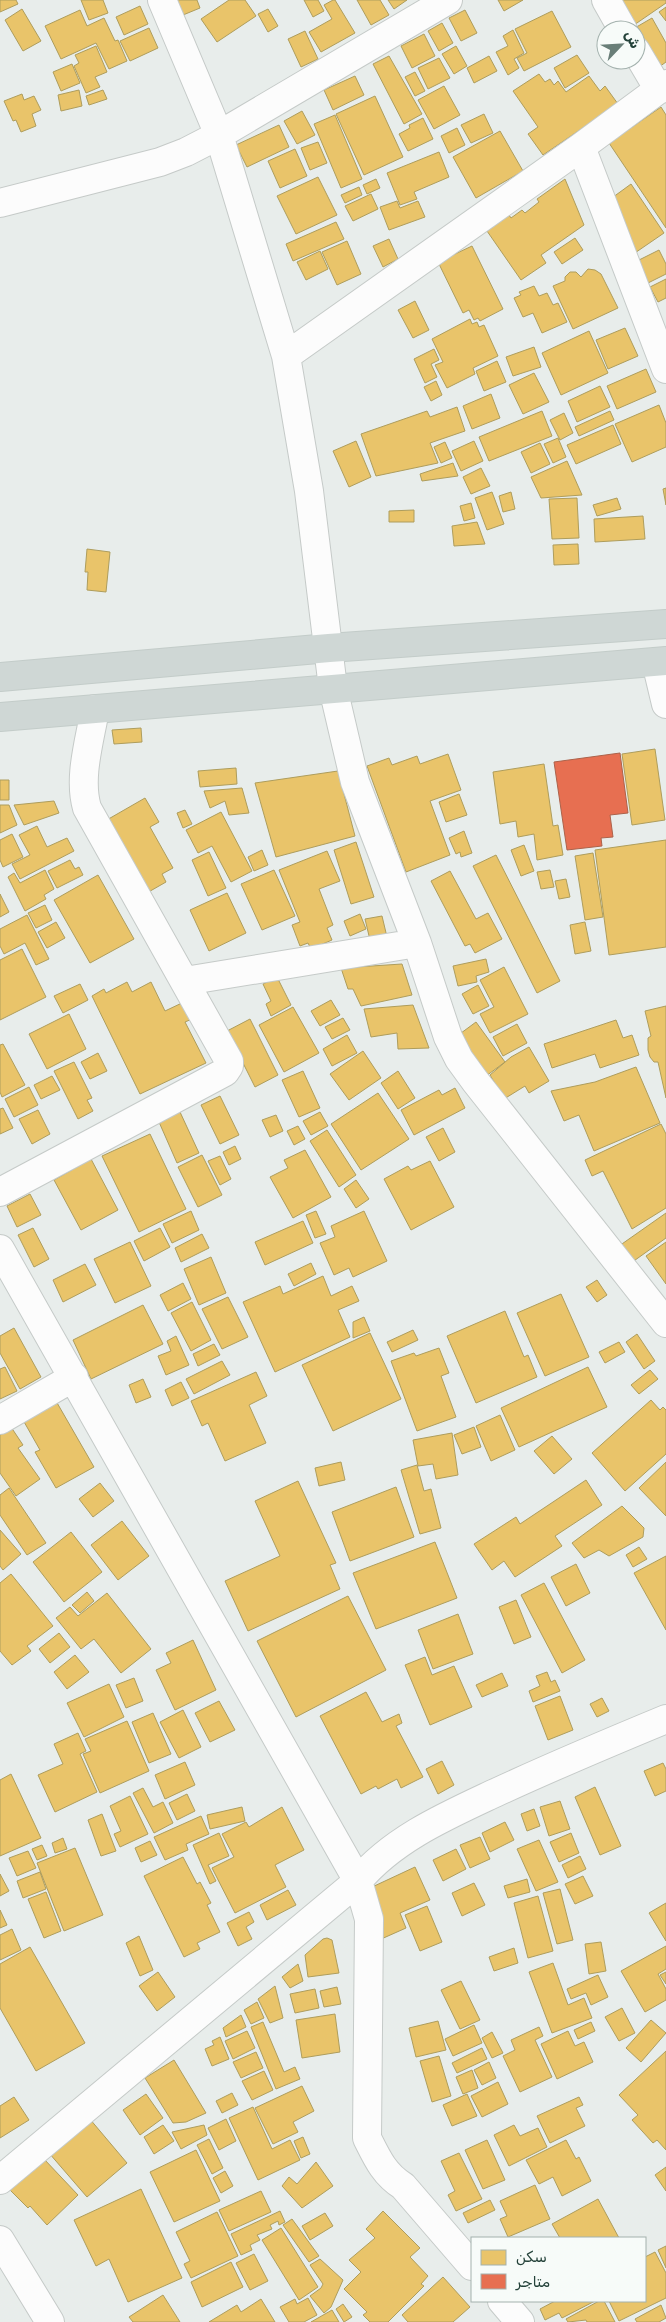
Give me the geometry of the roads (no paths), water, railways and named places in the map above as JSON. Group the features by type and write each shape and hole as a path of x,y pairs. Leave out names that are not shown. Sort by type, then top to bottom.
{"main road":[{"path":"0,677 329,648 666,624"},
{"path":"0,717 661,661"}],"street":[{"path":"162,0 220,135 286,356 309,492 333,688 355,782 417,943 448,1037 458,1059 666,1323"},
{"path":"0,202 160,162 186,152 220,135 448,0"},
{"path":"606,0 618,20"},
{"path":"286,356 581,147 662,87 646,65"},
{"path":"581,147 666,369"},
{"path":"661,661 666,704"},
{"path":"0,1192 224,1072 229,1066 229,1061 185,981 87,808 84,787 95,709"},
{"path":"185,981 417,943"},
{"path":"0,1249 74,1376 358,1881 369,1919 367,2138 381,2167 391,2179 403,2186 471,2265"},
{"path":"0,1420 74,1376"},
{"path":"0,2180 358,1881 373,1863 436,1821 556,1764 666,1719"},
{"path":"0,2240 50,2322"},
{"path":"503,2302 520,2322"}]}
